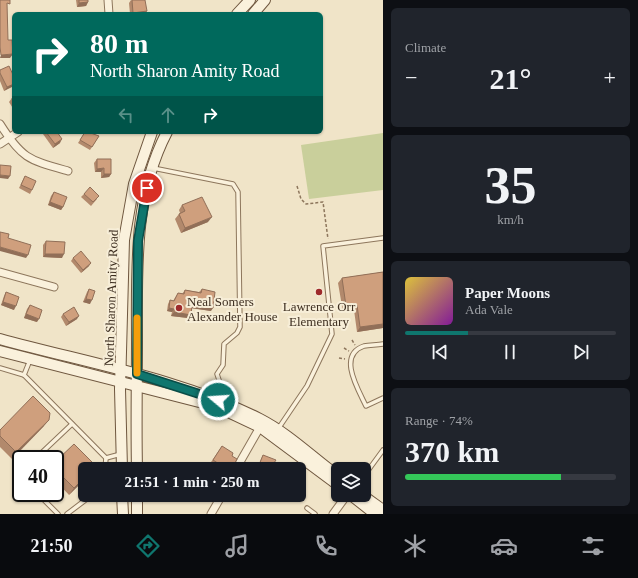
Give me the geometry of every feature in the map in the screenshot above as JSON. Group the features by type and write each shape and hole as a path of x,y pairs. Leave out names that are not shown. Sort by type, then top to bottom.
{"street":[{"path":"108,0 109,12"},
{"path":"239,12 250,0"},
{"path":"249,12 259,0"},
{"path":"255,12 265,0"},
{"path":"0,124 28,158 68,171"},
{"path":"0,144 15,134"},
{"name":"North Sharon Amity Road","path":"122,462 121,383 124,240 127,216 136,177 151,134"},
{"name":"North Sharon Amity Road","path":"137,462 136,387 138,241 143,203 153,168 166,134"},
{"path":"0,272 54,287"},
{"path":"0,339 137,374 217,403 278,429 331,471"},
{"path":"0,351 136,387 217,403 260,427 331,480"},
{"path":"240,462 260,427"},
{"path":"371,501 383,510"},
{"path":"122,502 123,514"},
{"path":"137,502 137,514"},
{"path":"211,514 218,502"},
{"path":"333,514 342,502"},
{"path":"360,502 375,514"}],"lane":[{"path":"153,168 233,184 238,192 240,327 237,333 224,344 223,365 217,374 221,386 217,403"},
{"path":"278,429 307,386 332,334 323,246 383,238"},
{"path":"383,344 364,346 353,354 351,360 352,373 366,406 383,398"},
{"path":"24,375 30,359"},
{"path":"0,368 24,375 106,458 106,462"},
{"path":"45,450 72,424"},
{"path":"371,466 383,450"},
{"path":"106,458 122,453"},
{"path":"47,502 58,514"},
{"path":"68,514 83,502"},
{"path":"307,508 315,514"}],"path":[{"path":"297,186 301,199 306,204 323,202 328,241"},
{"path":"339,358 351,360"}],"green space":[{"path":"383,133 383,190 309,199 301,145"}],"building":[{"path":"0,0 10,0 10,4 7,3 8,40 12,40 12,54 1,55"},
{"path":"79,0 88,0 88,2 79,3"},
{"path":"132,0 145,0 147,11 133,12"},
{"path":"9,66 12,73 12,85 7,87 0,70"},
{"path":"48,134 58,134 62,139 55,144"},
{"path":"84,134 94,134 99,136 92,147 80,140"},
{"path":"97,159 111,159 111,174 104,174 104,168 97,169"},
{"path":"0,165 11,166 10,176 0,175"},
{"path":"25,176 36,181 32,190 21,185"},
{"path":"90,187 99,196 93,202 84,194"},
{"path":"54,192 67,197 63,207 50,202"},
{"path":"202,197 212,217 185,228 179,214 185,211 182,205"},
{"path":"0,232 9,234 8,238 31,245 28,255 0,247"},
{"path":"46,241 65,242 64,254 45,254"},
{"path":"81,251 91,263 83,270 73,258"},
{"name":"Lawrence Orr Elementary","path":"383,272 383,324 360,327 357,305 346,306 342,278"},
{"path":"89,289 95,291 92,300 86,299"},
{"path":"202,289 215,292 213,308 192,305 191,315 174,312 174,309 169,308 170,300 174,301 178,293 184,294 185,290 201,293"},
{"path":"6,292 19,297 16,306 3,302"},
{"path":"30,305 42,310 39,319 26,314"},
{"path":"74,307 79,316 69,322 63,314"},
{"path":"33,396 50,413 49,420 18,450 14,450 0,436 0,430"},
{"path":"74,444 92,462 78,462 78,484 74,488 64,478 64,453"},
{"path":"222,446 233,453 232,456 237,459 236,462 216,462 213,460"},
{"path":"263,455 276,460 275,462 260,462"}],"slow traffic":[{"path":"137,318 137,373"}],"place":[{"name":"Lawrence Orr Elementary","path":"319,292"},
{"name":"Neal Somers Alexander House","path":"179,308"}],"route":[{"path":"147,188 140,218 138,241 137,374 218,400"}]}
